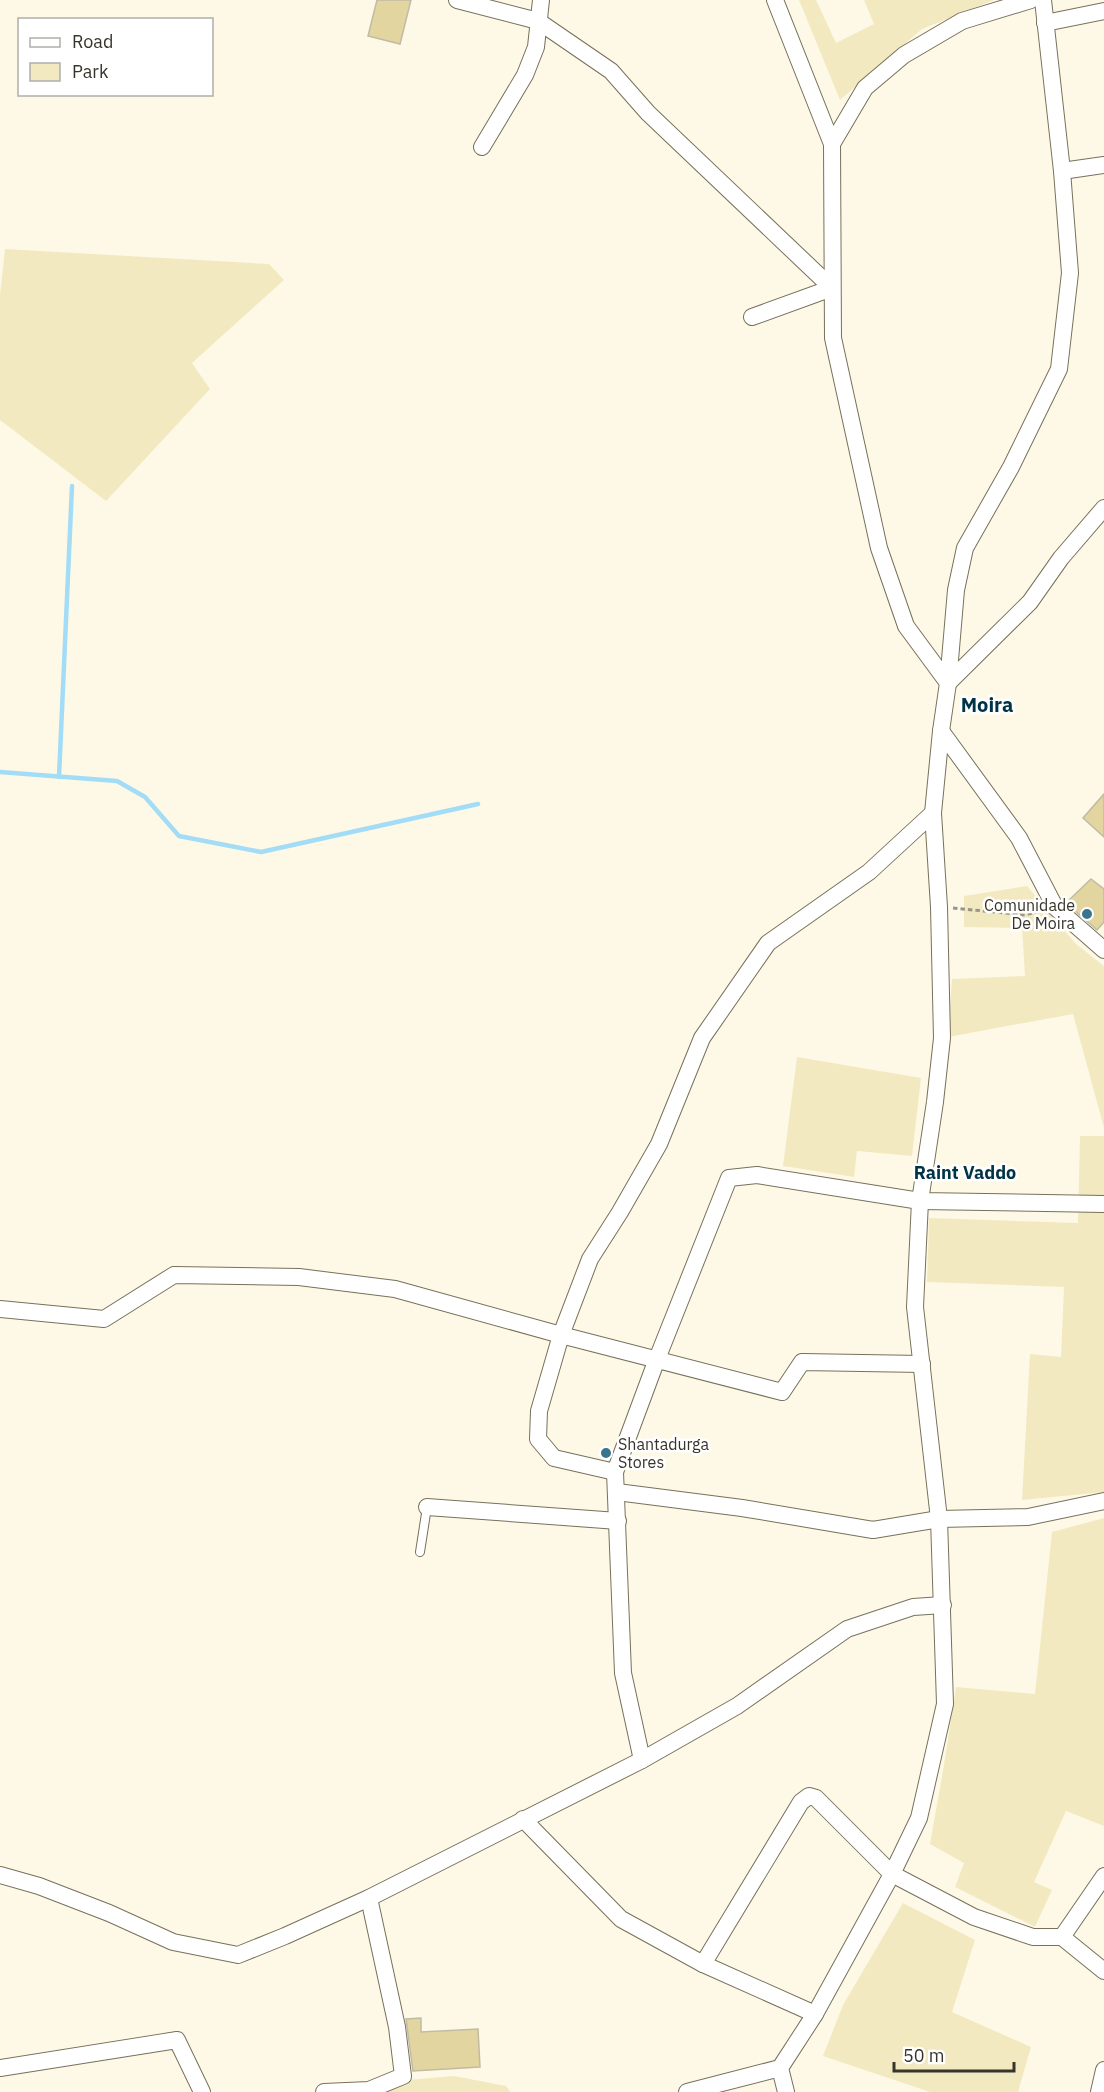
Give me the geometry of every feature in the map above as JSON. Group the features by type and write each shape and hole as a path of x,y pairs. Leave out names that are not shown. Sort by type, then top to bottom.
{"street":[{"path":"457,0 538,21 611,71 648,113 832,288"},
{"path":"482,147 525,75 536,47 541,0"},
{"path":"775,0 832,144 833,338 879,548 906,626 948,683"},
{"path":"832,144 865,88 904,55 962,21 1031,0"},
{"path":"687,2092 780,2068 815,2014 892,1874 919,1818 945,1704 939,1519 915,1307 920,1201 942,1038 939,907 933,813 956,590 965,548 1011,466 1059,369 1070,273 1062,171 1043,0"},
{"path":"1045,23 1104,11"},
{"path":"1062,171 1104,165"},
{"path":"752,317 832,288"},
{"path":"948,683 1030,602 1061,558 1104,508"},
{"path":"941,730 1019,838 1055,907 1104,950"},
{"path":"615,1472 554,1458 537,1439 539,1411 561,1335 590,1258 620,1212 658,1144 702,1038 768,944 869,872 933,813"},
{"path":"642,1760 623,1673 615,1472 729,1178 757,1175 920,1201 1104,1204"},
{"path":"0,1309 104,1319 174,1275 299,1277 395,1289 782,1392 802,1362 922,1364"},
{"path":"617,1492 742,1508 873,1530 939,1519 1028,1517 1104,1501"},
{"path":"428,1507 618,1521"},
{"path":"0,1875 39,1886 99,1909 173,1942 238,1955 369,1898 642,1760 737,1706 847,1629 913,1607 943,1605"},
{"path":"703,1964 801,1802 809,1796 816,1797 892,1874 974,1917 1033,1937 1062,1936 1104,1971"},
{"path":"523,1819 621,1919 703,1964 815,2014"},
{"path":"1062,1936 1104,1876"},
{"path":"324,2092 369,2090 403,2076 397,2027 369,1898"},
{"path":"0,2068 177,2040 202,2092"},
{"path":"780,2068 786,2092"},
{"path":"1100,2092 1104,2070"}],"lane":[{"path":"420,1551 428,1507"}],"path":[{"path":"939,907 1025,915 1055,907"}],"green space":[{"path":"799,0 816,0 836,43 874,24 864,0 994,0 922,29 840,100"},
{"path":"5,249 269,264 284,280 192,363 210,389 106,501 0,420 0,295"},
{"path":"1027,886 1076,944 1104,966 1104,1128 1073,1014 948,1037 952,979 1025,976 1022,928 964,927 964,896"},
{"path":"797,1057 921,1078 912,1156 857,1151 854,1177 783,1166"},
{"path":"1080,1136 1104,1136 1104,1492 1022,1500 1030,1354 1061,1357 1064,1287 927,1282 929,1218 1078,1223"},
{"path":"1104,1518 1104,1826 1066,1811 1034,1882 1052,1890 1035,1927 955,1887 964,1863 930,1844 956,1687 1035,1694 1052,1532"},
{"path":"903,1903 975,1940 952,2012 1031,2047 1018,2092 930,2092 823,2056 843,2005"},
{"path":"454,2076 506,2086 510,2092 378,2092 408,2080"}],"building":[{"path":"377,0 411,0 400,44 368,36"},
{"path":"1104,794 1104,837 1083,818"},
{"name":"Comunidade De Moira","path":"1091,879 1104,889 1104,922 1097,930 1066,903"},
{"path":"421,2018 421,2032 478,2029 480,2067 413,2071 406,2019"}],"waterway":[{"path":"59,777 72,486"},
{"path":"0,772 117,781 145,797 179,836 261,852 478,804"}],"place":[{"name":"Comunidade De Moira","path":"1087,914"},
{"name":"Shantadurga Stores","path":"606,1453"}],"district":[{"name":"Moira","path":"987,704"},
{"name":"Raint Vaddo","path":"965,1172"}]}
